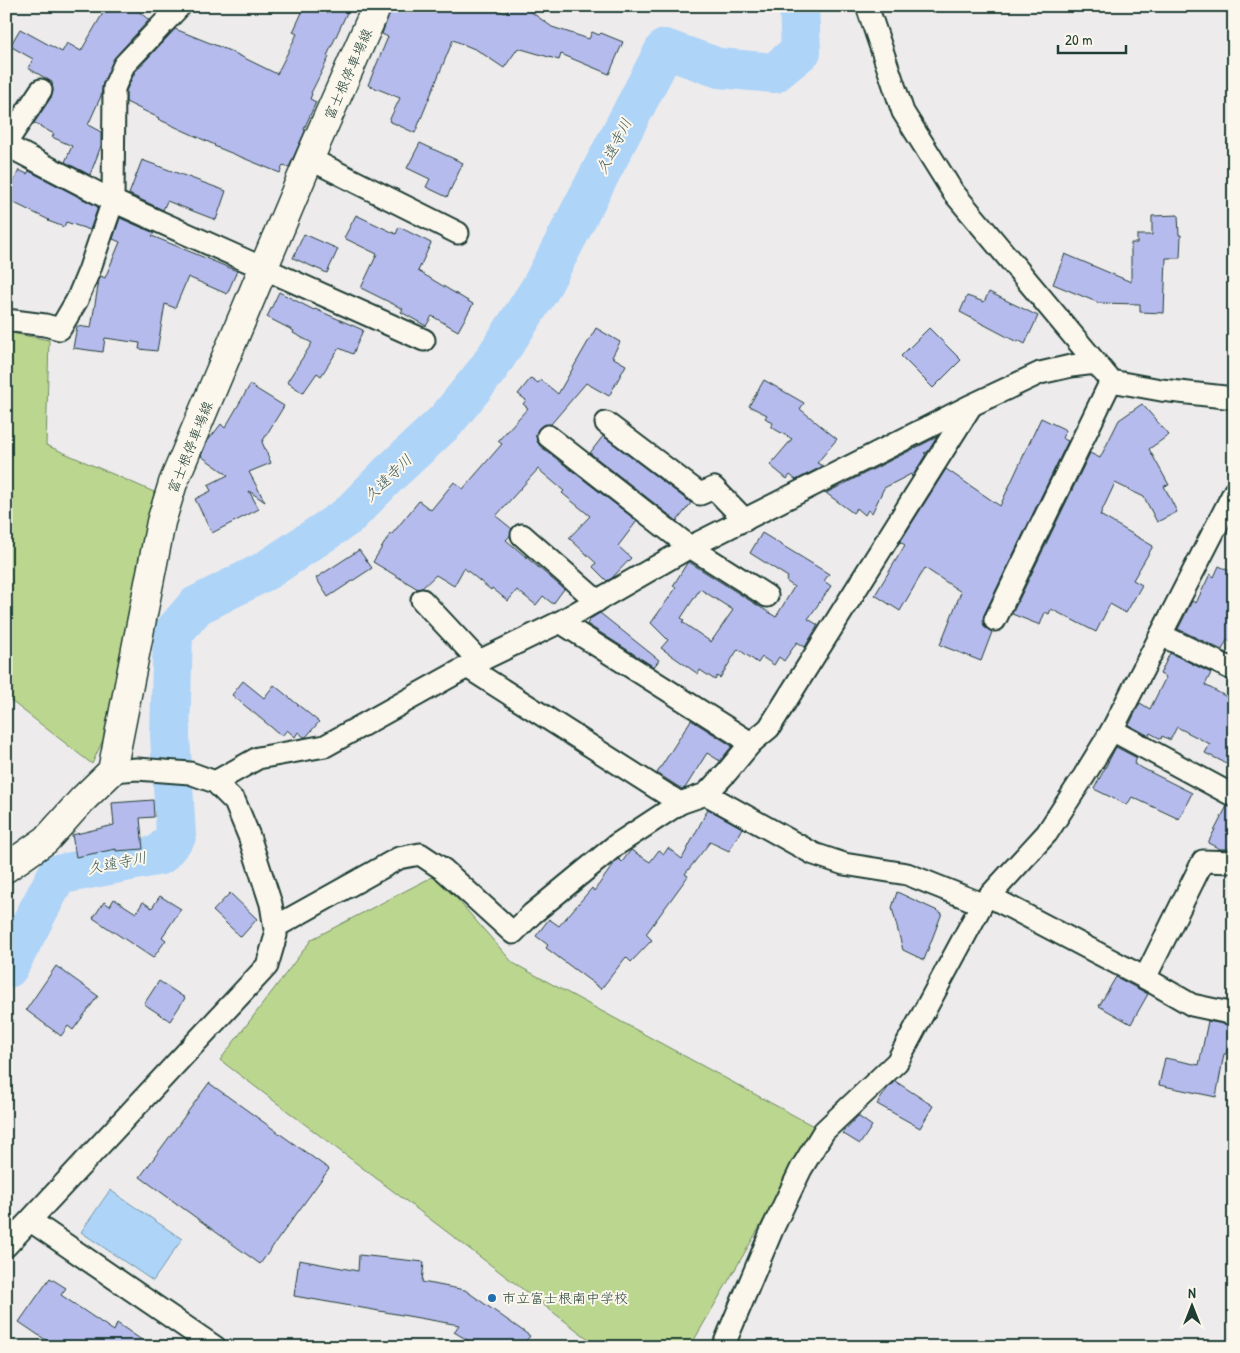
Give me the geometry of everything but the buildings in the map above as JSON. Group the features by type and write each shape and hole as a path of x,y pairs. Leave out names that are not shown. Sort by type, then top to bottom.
{"main road":[{"name":"富士根停車場線","path":"124,770 161,522 173,484 310,159 377,6"},
{"path":"6,868 46,840 82,800 124,770"}],"street":[{"path":"6,320 60,329 77,300 113,200 114,88 124,65 180,6"},
{"path":"867,6 904,112 953,192 1111,381 1161,390 1234,398"},
{"path":"40,90 6,144 113,200 424,340"},
{"path":"310,159 458,233"},
{"path":"215,782 258,758 325,746 473,664 560,622 690,547 972,405 1040,373 1096,363"},
{"path":"996,620 1111,381"},
{"path":"275,927 399,858 420,854 444,870 513,933 532,914 616,845 680,803 706,794 751,743 769,728 972,405"},
{"path":"606,423 700,494 714,488 745,520"},
{"path":"548,436 690,547 767,596"},
{"path":"723,1347 772,1230 801,1170 824,1131 897,1062 985,900 1047,833 1112,730 1234,492"},
{"path":"522,536 597,600"},
{"path":"422,600 473,664 680,803"},
{"path":"560,622 751,743"},
{"path":"1161,634 1234,670"},
{"path":"1112,730 1234,796"},
{"path":"6,1246 267,966 276,935 271,904 250,836 235,802 215,782 190,773 124,770"},
{"path":"706,794 814,854 844,864 908,874 985,900 1145,978 1192,1005 1234,1014"},
{"path":"1145,978 1203,861 1234,862"},
{"path":"31,1221 215,1347"}],"green space":[{"path":"6,332 49,340 46,445 154,492 116,711 92,764 6,697"},
{"path":"436,875 513,963 817,1128 690,1347 599,1347 220,1060 312,939"}],"water":[{"path":"110,1190 182,1239 153,1281 81,1232"}],"waterway":[{"name":"久遠寺川","path":"6,968 8,968 57,875 160,855 176,836 170,735 173,633 196,606 267,570 348,516 388,475 446,421 488,369 540,289 665,49 719,68 774,73 801,51 799,6"}],"place":[{"name":"市立富士根南中学校","path":"492,1298"}]}
